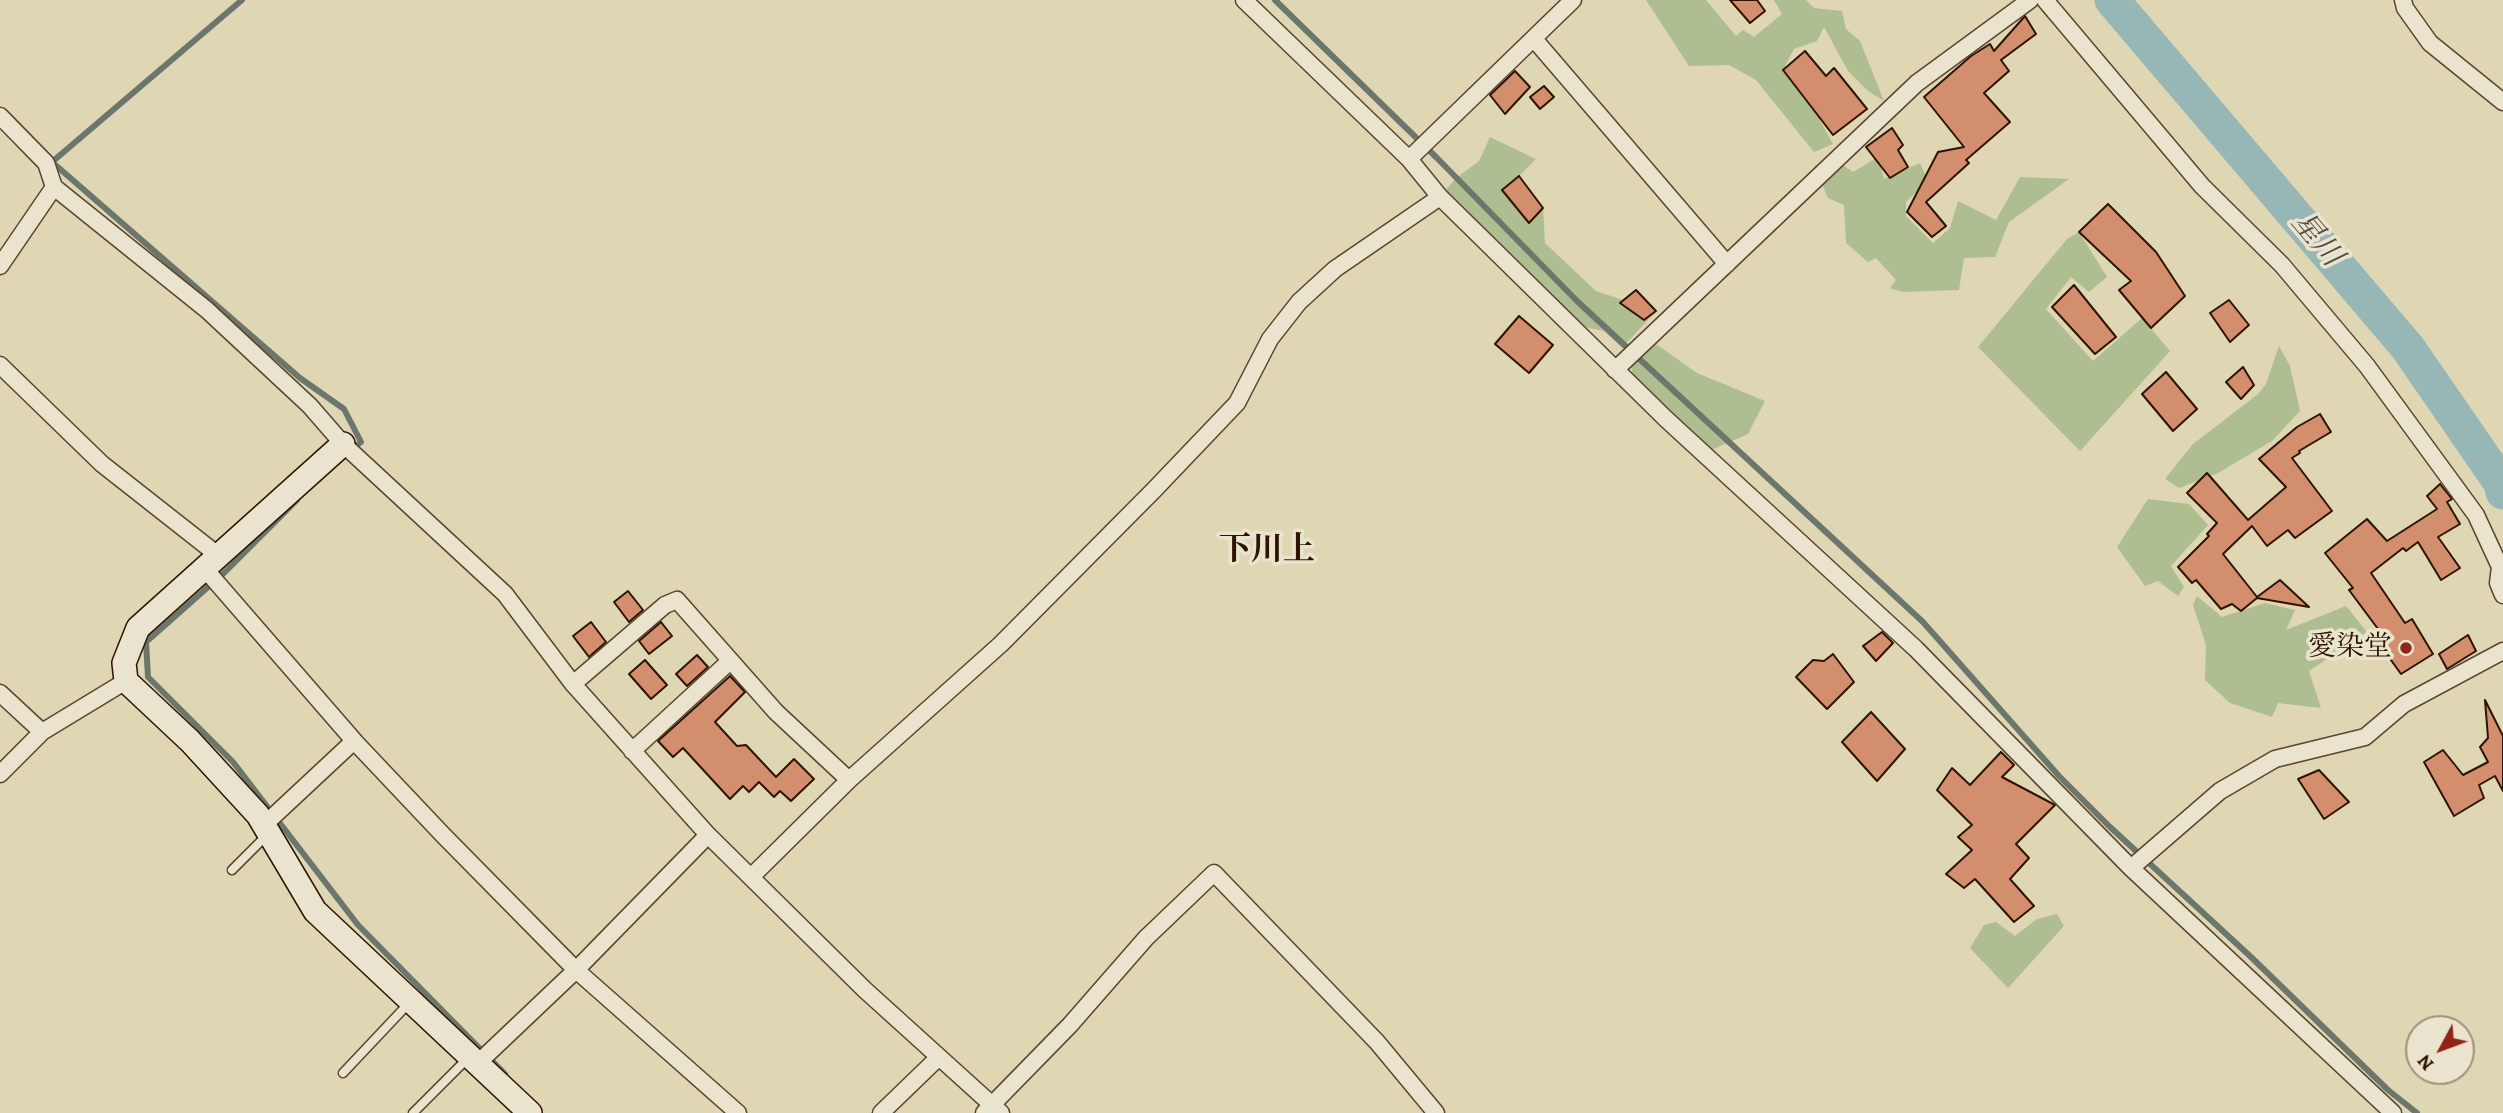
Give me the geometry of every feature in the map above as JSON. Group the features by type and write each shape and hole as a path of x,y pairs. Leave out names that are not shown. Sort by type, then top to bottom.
{"street":[{"path":"1244,0 1409,159 1440,197 1615,370 1702,454 1916,649 2131,868 2393,1113"},
{"path":"1409,159 1573,0"},
{"path":"1615,370 1917,83 2030,0"},
{"path":"2045,0 2202,186 2281,265 2367,366 2476,515 2500,567 2498,583 2503,594"},
{"path":"2403,0 2404,8 2430,43 2503,102"},
{"path":"1534,39 1727,264"},
{"path":"0,116 46,163 54,187 207,310 310,406 342,444 505,594 573,684 708,835 752,876 797,926 939,1057 992,1110 1146,938 1214,873 1377,1042 1436,1113"},
{"path":"0,266 54,187"},
{"path":"752,876 849,780 1001,644 1237,403 1270,339 1299,302 1335,269 1440,197"},
{"path":"0,365 102,464 212,563 354,741 576,970 738,1113"},
{"path":"342,444 138,628 124,663 126,681 190,741 267,829 315,911 474,1060 521,1110"},
{"path":"573,684 665,604 677,600 776,712 849,780"},
{"path":"2131,868 2220,791 2275,760 2365,737 2404,704 2503,651"},
{"path":"632,751 730,661"},
{"path":"0,774 42,732 126,681"},
{"path":"0,693 42,732"},
{"path":"267,829 354,741"},
{"path":"474,1060 576,970 708,835"},
{"path":"881,1113 939,1057"}],"lane":[{"path":"232,870 267,829"},
{"path":"343,1073 411,1001"},
{"path":"413,1113 474,1060"}],"green space":[{"path":"1646,0 1706,0 1736,36 1743,30 1754,37 1782,14 1774,0 1806,0 1814,8 1842,11 1846,29 1860,41 1884,101 1868,91 1848,71 1824,27 1817,41 1794,49 1783,70 1815,111 1833,144 1814,152 1756,80 1729,65 1689,66"},
{"path":"1490,137 1536,159 1519,176 1543,208 1545,243 1596,291 1656,311 1622,348 1604,331 1579,326 1440,197 1455,179 1479,161"},
{"path":"1878,157 1884,179 1920,163 1928,181 1906,202 1906,216 1933,243 1950,228 1958,201 1996,220 2020,177 2069,179 2009,222 1995,257 1964,258 1959,290 1902,292 1890,288 1896,280 1876,258 1868,262 1846,243 1844,205 1828,198 1814,166 1835,160 1853,172"},
{"path":"2079,232 2107,277 2089,292 2071,277 2046,309 2093,361 2142,318 2170,351 2080,451 1978,347 2067,239"},
{"path":"1656,344 1697,373 1765,401 1748,434 1702,454 1633,386 1631,358"},
{"path":"2279,346 2290,366 2300,411 2272,441 2218,473 2179,488 2165,479 2193,444 2258,394 2266,384"},
{"path":"2148,499 2189,504 2208,525 2171,566 2184,587 2178,596 2158,581 2145,586 2117,547"},
{"path":"2197,596 2222,617 2265,603 2295,610 2286,630 2346,606 2367,632 2309,671 2321,708 2278,703 2272,717 2230,703 2205,680 2206,645 2193,605"},
{"path":"2057,914 2064,926 2008,988 1970,948 1984,925 1996,922 2015,936 2037,919"}],"building":[{"path":"1730,0 1757,0 1765,11 1750,23"},
{"path":"2025,16 2036,34 2001,60 2009,71 1984,93 2010,122 1966,160 1969,163 1926,202 1946,226 1932,237 1907,212 1938,152 1964,147 1924,97 1971,56 1990,44 1994,51"},
{"path":"1805,51 1826,76 1834,68 1867,109 1833,135 1783,70"},
{"path":"1515,71 1530,87 1505,114 1490,95"},
{"path":"1544,86 1554,97 1540,109 1530,97"},
{"path":"1892,128 1903,145 1898,150 1908,167 1890,178 1866,147"},
{"path":"1519,176 1543,208 1529,223 1502,190"},
{"path":"2108,204 2156,252 2185,296 2151,328 2119,290 2131,281 2079,232"},
{"path":"2074,285 2116,337 2095,354 2052,307"},
{"path":"1636,290 1656,311 1644,320 1620,303"},
{"path":"2229,300 2249,325 2230,342 2210,313"},
{"path":"1519,316 1553,345 1529,373 1495,344"},
{"path":"2243,367 2254,385 2241,399 2226,382"},
{"path":"2166,372 2197,409 2173,431 2142,394"},
{"path":"2320,414 2331,432 2292,458 2332,511 2295,538 2288,530 2267,546 2252,526 2223,554 2257,597 2280,580 2309,607 2257,598 2241,611 2232,604 2221,609 2196,580 2192,583 2178,567 2209,536 2207,534 2217,523 2187,493 2207,473 2248,520 2286,487 2259,459 2297,427"},
{"path":"2440,484 2452,499 2447,502 2460,524 2438,537 2460,568 2441,580 2418,542 2406,551 2403,548 2371,573 2405,623 2412,619 2433,654 2401,674 2378,642 2384,637 2349,590 2353,588 2325,553 2367,519 2387,541 2437,509 2427,496"},
{"path":"628,591 643,610 629,622 614,602"},
{"path":"591,622 606,642 589,657 573,636"},
{"path":"661,622 672,636 649,654 639,641"},
{"path":"1882,632 1893,643 1876,661 1863,646"},
{"path":"2468,635 2476,651 2447,669 2439,654"},
{"path":"1833,654 1854,682 1827,709 1796,677 1813,660 1824,661"},
{"path":"697,655 708,667 687,686 676,674"},
{"path":"645,660 667,685 651,699 629,674"},
{"path":"730,676 745,692 715,722 737,746 746,745 776,777 794,759 814,779 791,801 780,791 774,797 759,782 749,792 743,786 730,799 683,748 673,757 658,741"},
{"path":"2485,700 2503,736 2503,791 2495,776 2479,785 2484,798 2454,816 2424,762 2443,750 2463,775 2488,762 2480,747 2488,738"},
{"path":"1871,712 1905,749 1877,781 1842,742"},
{"path":"2001,752 2014,765 2002,777 2055,805 2016,844 2029,858 2010,879 2034,906 2014,922 1975,879 1964,888 1946,874 1972,850 1958,837 1972,825 1937,790 1952,768 1970,785"},
{"path":"2319,770 2349,802 2324,819 2298,779"}],"waterway":[{"path":"242,0 52,162 300,378 344,409 361,442 351,450"},
{"path":"1275,0 1437,158 1577,301 1923,622 2059,776 2110,827 2251,957 2388,1090 2417,1113"},
{"name":"星川","path":"2112,0 2408,348 2501,483 2503,492"},
{"path":"297,500 225,572 146,642 148,677 233,762 358,925 505,1074"}],"place":[{"name":"愛染堂","path":"2406,648"}],"district":[{"name":"下川上","path":"1267,551"}]}
